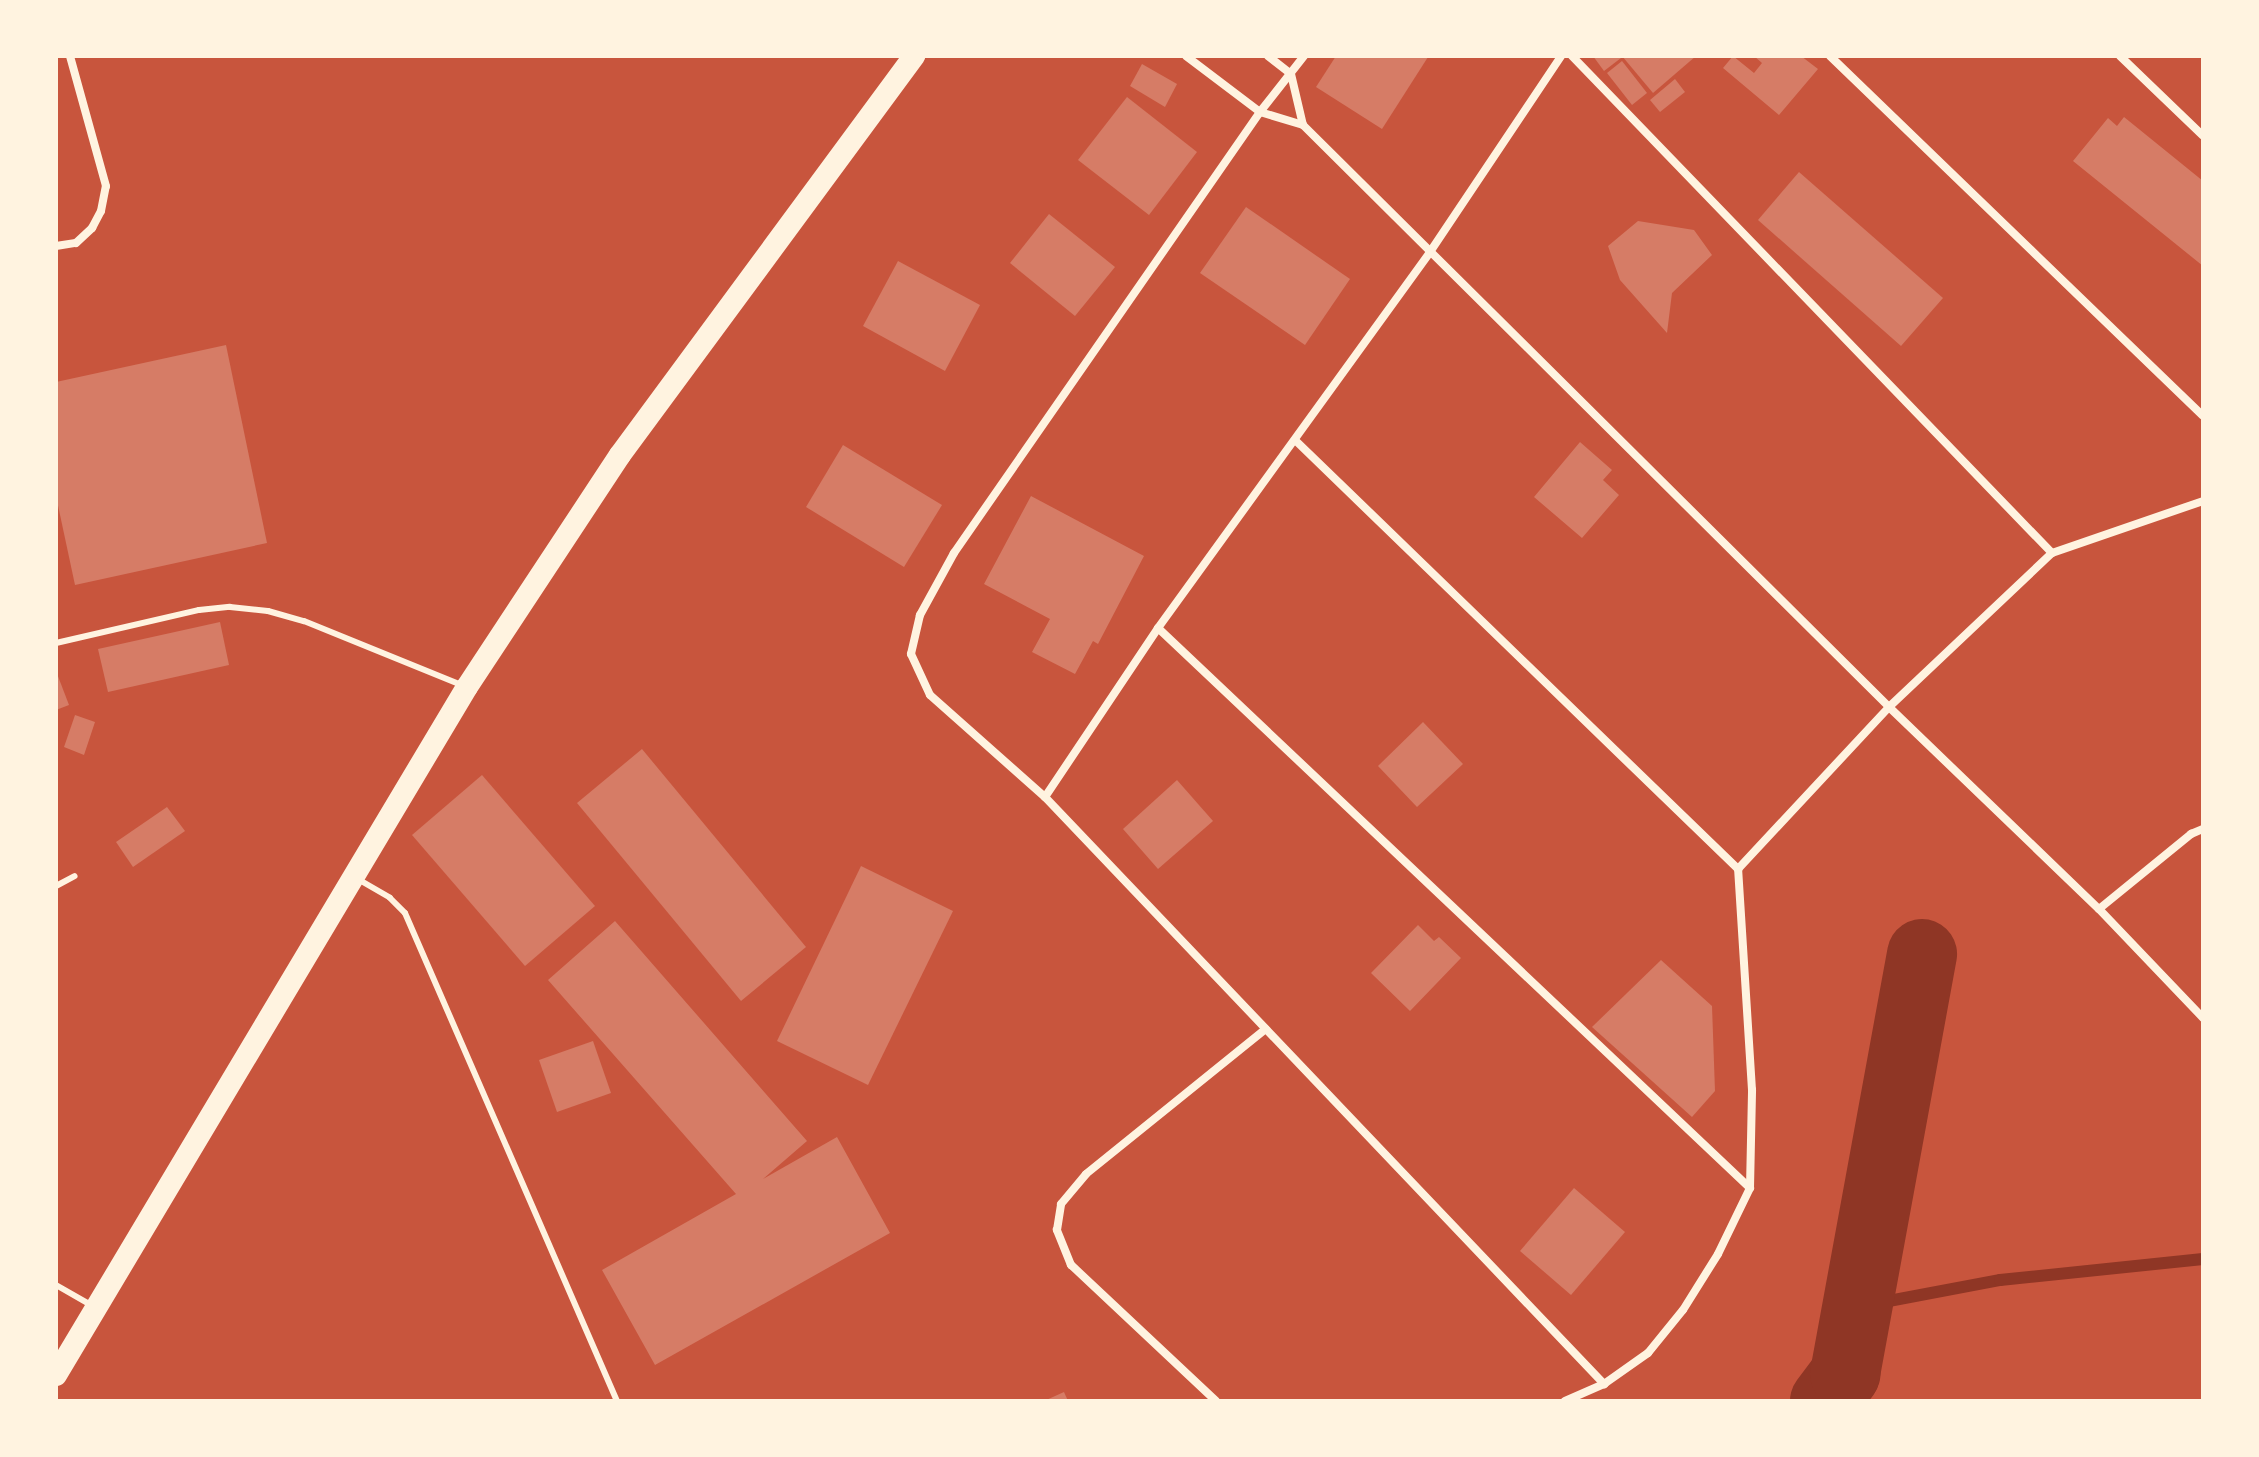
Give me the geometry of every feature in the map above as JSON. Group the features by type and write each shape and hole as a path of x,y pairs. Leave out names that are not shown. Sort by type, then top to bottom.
{"highway":[{"path":"56,1375 467,687 620,455 914,56"}],"street":[{"path":"56,246 76,243 92,228 101,211 106,186 70,56"},
{"path":"1186,56 1260,112 1303,125 1889,707 2099,909 2203,1018"},
{"path":"1268,56 1291,74 1303,125"},
{"path":"1304,56 1260,112 954,553 920,615 911,654 930,695 1045,797 1604,1384"},
{"path":"1045,797 1158,628 1430,252 1561,56"},
{"path":"1572,56 2052,553"},
{"path":"1830,56 2203,416"},
{"path":"2120,56 2203,136"},
{"path":"1295,440 1738,869 1752,1090 1750,1188 1718,1254 1683,1310 1648,1353 1604,1384 1565,1401"},
{"path":"1738,869 1889,707 2052,553 2203,501"},
{"path":"1158,628 1750,1188"},
{"path":"2099,909 2191,834 2203,829"},
{"path":"1216,1401 1071,1265 1057,1230 1061,1204 1086,1174 1266,1029"}],"lane":[{"path":"56,643 199,610 230,607 268,611 304,621 467,687"},
{"path":"56,886 75,876"},
{"path":"353,876 390,898 405,913 617,1401"},
{"path":"56,1285 96,1307"}],"building":[{"path":"1336,56 1428,57 1382,129 1316,87"},
{"path":"1593,56 1619,56 1621,58 1604,71"},
{"path":"1622,56 1696,56 1653,93"},
{"path":"1733,56 1754,73 1762,63 1754,56 1801,56 1818,69 1779,115 1723,68"},
{"path":"1622,61 1647,93 1632,105 1607,73"},
{"path":"1142,64 1177,84 1165,107 1130,86"},
{"path":"1675,79 1685,92 1660,112 1650,100"},
{"path":"1127,97 1197,152 1149,215 1078,160"},
{"path":"2124,117 2203,181 2203,266 2073,161 2108,118 2117,126"},
{"path":"1799,172 1943,298 1901,346 1758,220"},
{"path":"1246,207 1350,279 1305,345 1200,273"},
{"path":"1049,214 1115,267 1075,316 1010,263"},
{"path":"1638,221 1694,230 1712,255 1672,293 1667,333 1620,280 1608,246"},
{"path":"898,261 980,305 945,371 863,326"},
{"path":"226,345 267,543 75,585 56,496 56,382"},
{"path":"1580,442 1612,470 1603,480 1619,495 1582,538 1534,497"},
{"path":"843,445 942,505 904,567 806,507"},
{"path":"1031,496 1144,556 1098,644 1093,641 1075,674 1032,652 1050,619 984,584"},
{"path":"220,622 229,665 108,692 98,649"},
{"path":"56,671 69,705 56,710"},
{"path":"75,715 95,722 84,755 64,747"},
{"path":"1423,722 1463,764 1417,807 1378,766"},
{"path":"642,749 806,947 741,1001 577,803"},
{"path":"482,775 595,906 525,966 412,835"},
{"path":"1177,780 1213,821 1158,869 1123,829"},
{"path":"167,807 185,831 133,867 116,842"},
{"path":"861,866 953,911 868,1085 777,1041"},
{"path":"615,921 807,1141 763,1179 837,1137 890,1233 655,1365 602,1270 736,1194 548,980"},
{"path":"1418,925 1434,941 1439,937 1461,958 1410,1011 1371,973"},
{"path":"1661,960 1712,1006 1715,1091 1692,1117 1592,1027"},
{"path":"593,1041 611,1093 557,1112 539,1060"},
{"path":"1574,1188 1625,1232 1571,1295 1520,1251"},
{"path":"1064,1392 1068,1401 1044,1401"}],"waterway":[{"path":"1825,1401 1845,1374 1922,954"},
{"path":"1857,1307 2000,1280 2203,1259"}]}
